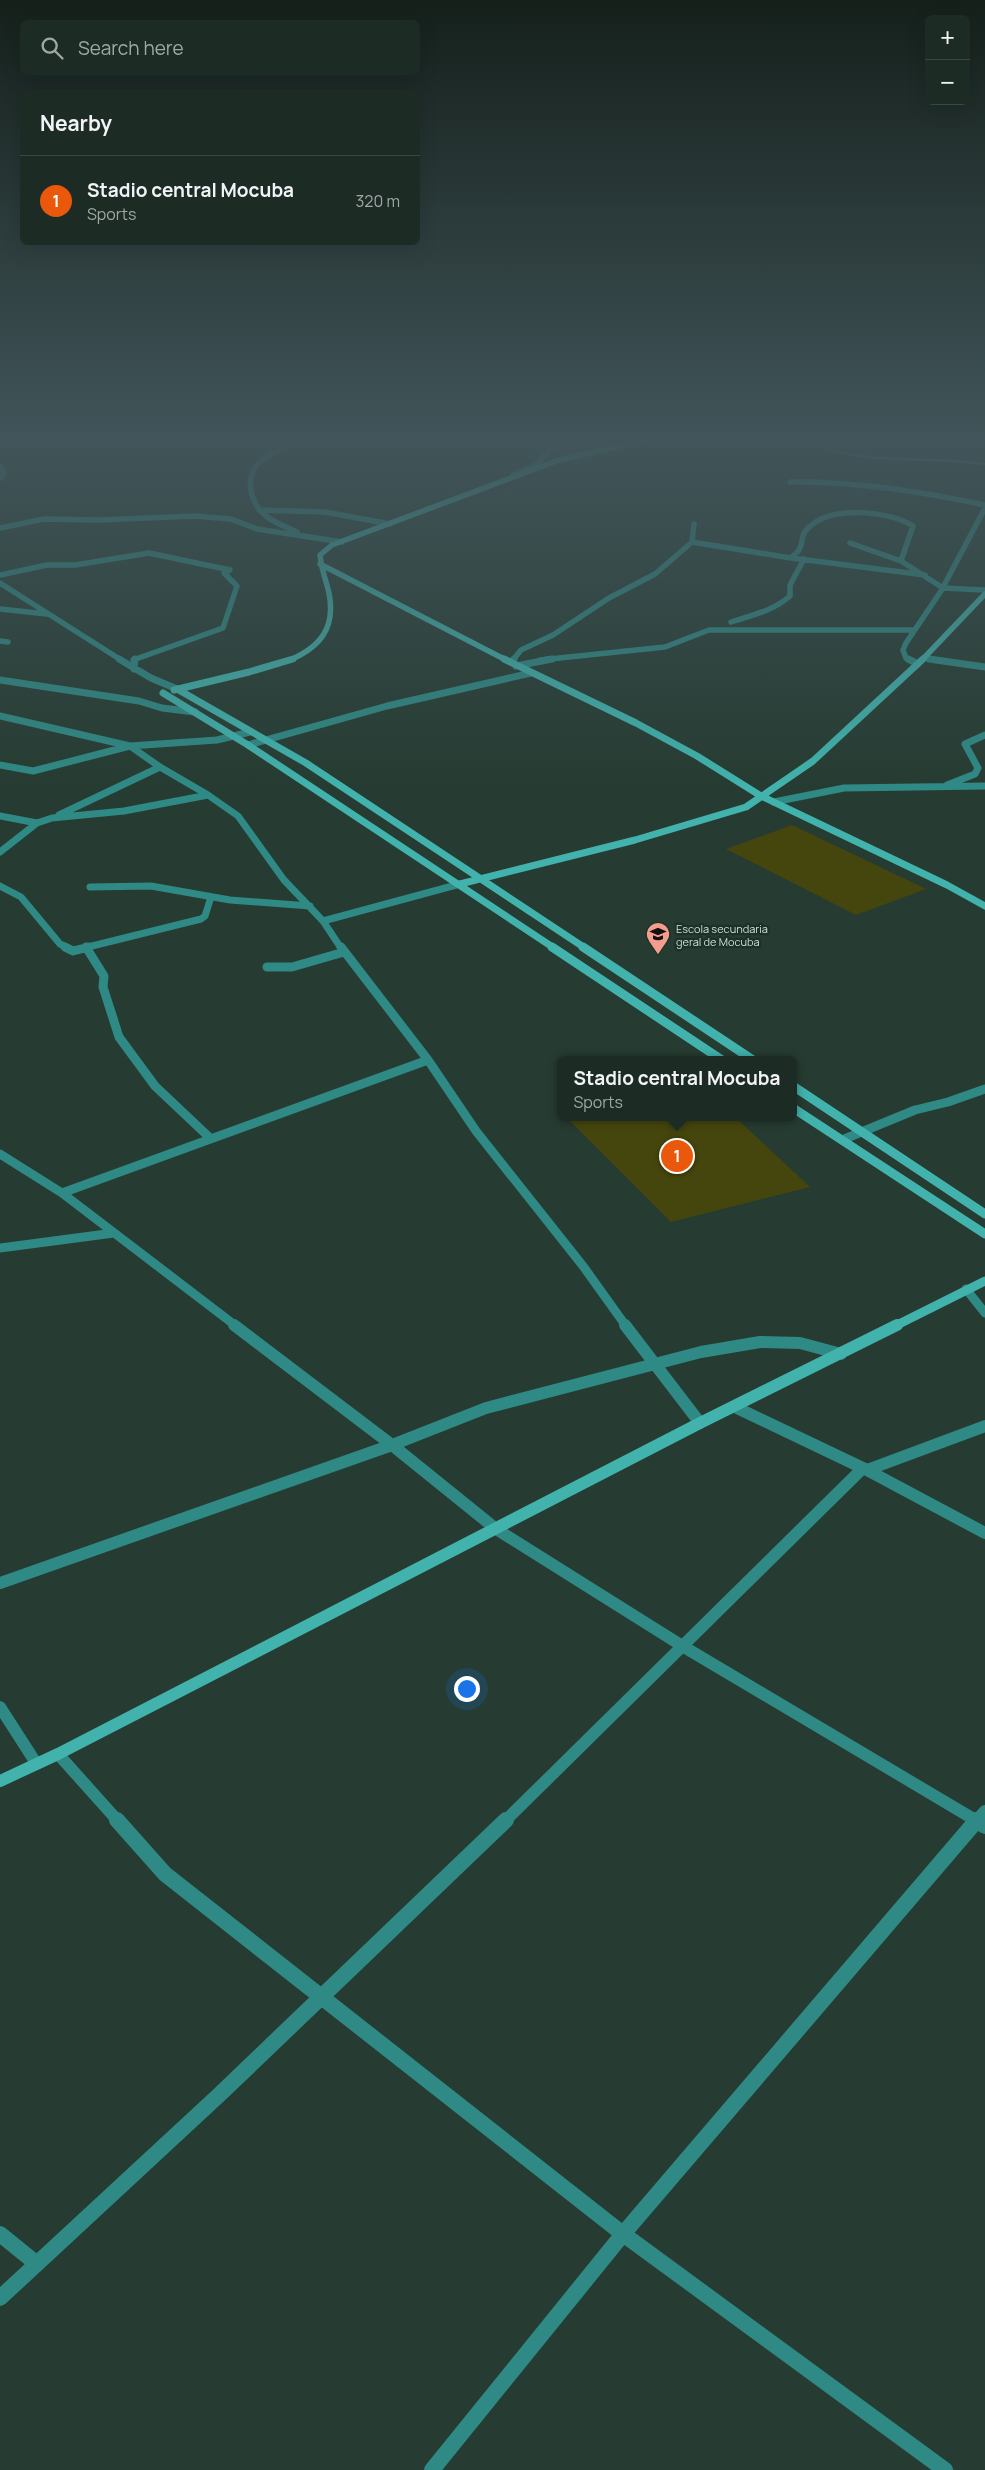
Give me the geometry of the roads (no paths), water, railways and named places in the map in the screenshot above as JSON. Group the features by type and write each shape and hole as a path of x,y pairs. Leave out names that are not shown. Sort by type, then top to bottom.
{"street":[{"path":"0,575 47,565 74,565 135,555"},
{"path":"134,669 133,660 137,657 224,628 227,621 230,594 237,586 224,574 230,570 160,555"},
{"path":"162,689 176,689 262,668 306,653 317,645 325,627 330,602 320,564 320,555"},
{"path":"513,664 521,650 553,636 609,598 655,574 677,555"},
{"path":"774,555 852,568 925,575"},
{"path":"885,555 901,561 943,588 985,592"},
{"path":"901,561 903,555"},
{"path":"918,664 906,658 903,650 907,637 943,588 963,555"},
{"path":"731,622 776,608 786,601 790,596 790,585 804,559"},
{"path":"320,564 513,664 636,723 697,756 761,796 947,885 985,906"},
{"path":"0,583 460,884 716,1056"},
{"path":"323,921 717,817 746,807 813,761 918,664 985,592"},
{"path":"0,609 48,614"},
{"path":"513,664 664,647 709,630 913,630"},
{"path":"0,641 8,642"},
{"path":"924,658 985,667"},
{"path":"248,744 387,706 531,673"},
{"path":"0,680 139,701 162,708 195,712"},
{"path":"176,689 306,763 747,1056"},
{"path":"0,716 130,746 155,746 234,736 250,732"},
{"path":"945,786 975,774 978,768 965,744 985,735"},
{"path":"0,765 33,771 130,746 238,816 284,880 323,921 344,952 428,1060 476,1131 582,1266 653,1364 700,1423"},
{"path":"287,772 306,763"},
{"path":"0,852 37,824 160,767"},
{"path":"774,802 844,788 945,786 960,788 985,786"},
{"path":"52,818 124,811 208,795"},
{"path":"0,816 37,824"},
{"path":"0,886 21,897 67,949 72,950 201,919 205,916 210,897"},
{"path":"90,887 150,886 210,897 310,906"},
{"path":"86,947 104,976 103,987 120,1037 155,1086 210,1138"},
{"path":"267,967 292,967 344,952"},
{"path":"665,1021 685,1014"},
{"path":"62,1193 428,1060"},
{"path":"797,1089 985,1214"},
{"path":"842,1140 915,1110 948,1102 985,1089"},
{"path":"797,1111 985,1234"},
{"path":"0,1154 62,1193 392,1445 496,1529 684,1647 982,1819 623,2234 432,2470"},
{"path":"0,1248 114,1233"},
{"path":"0,1782 58,1754 700,1423 985,1281"},
{"path":"966,1289 985,1313"},
{"path":"0,1583 392,1445 486,1408 701,1352 760,1342 800,1344 841,1354"},
{"path":"735,1407 864,1470 985,1534"},
{"path":"0,2298 321,1999 864,1470 985,1426"},
{"path":"0,1706 36,1763"},
{"path":"58,1754 165,1874 321,1999 623,2234 946,2470"},
{"path":"0,2234 37,2264"}],"place":[{"name":"Escola secundaria geral de Mocuba","path":"658,955"},
{"name":"Stadio central Mocuba","path":"677,1156"}]}
